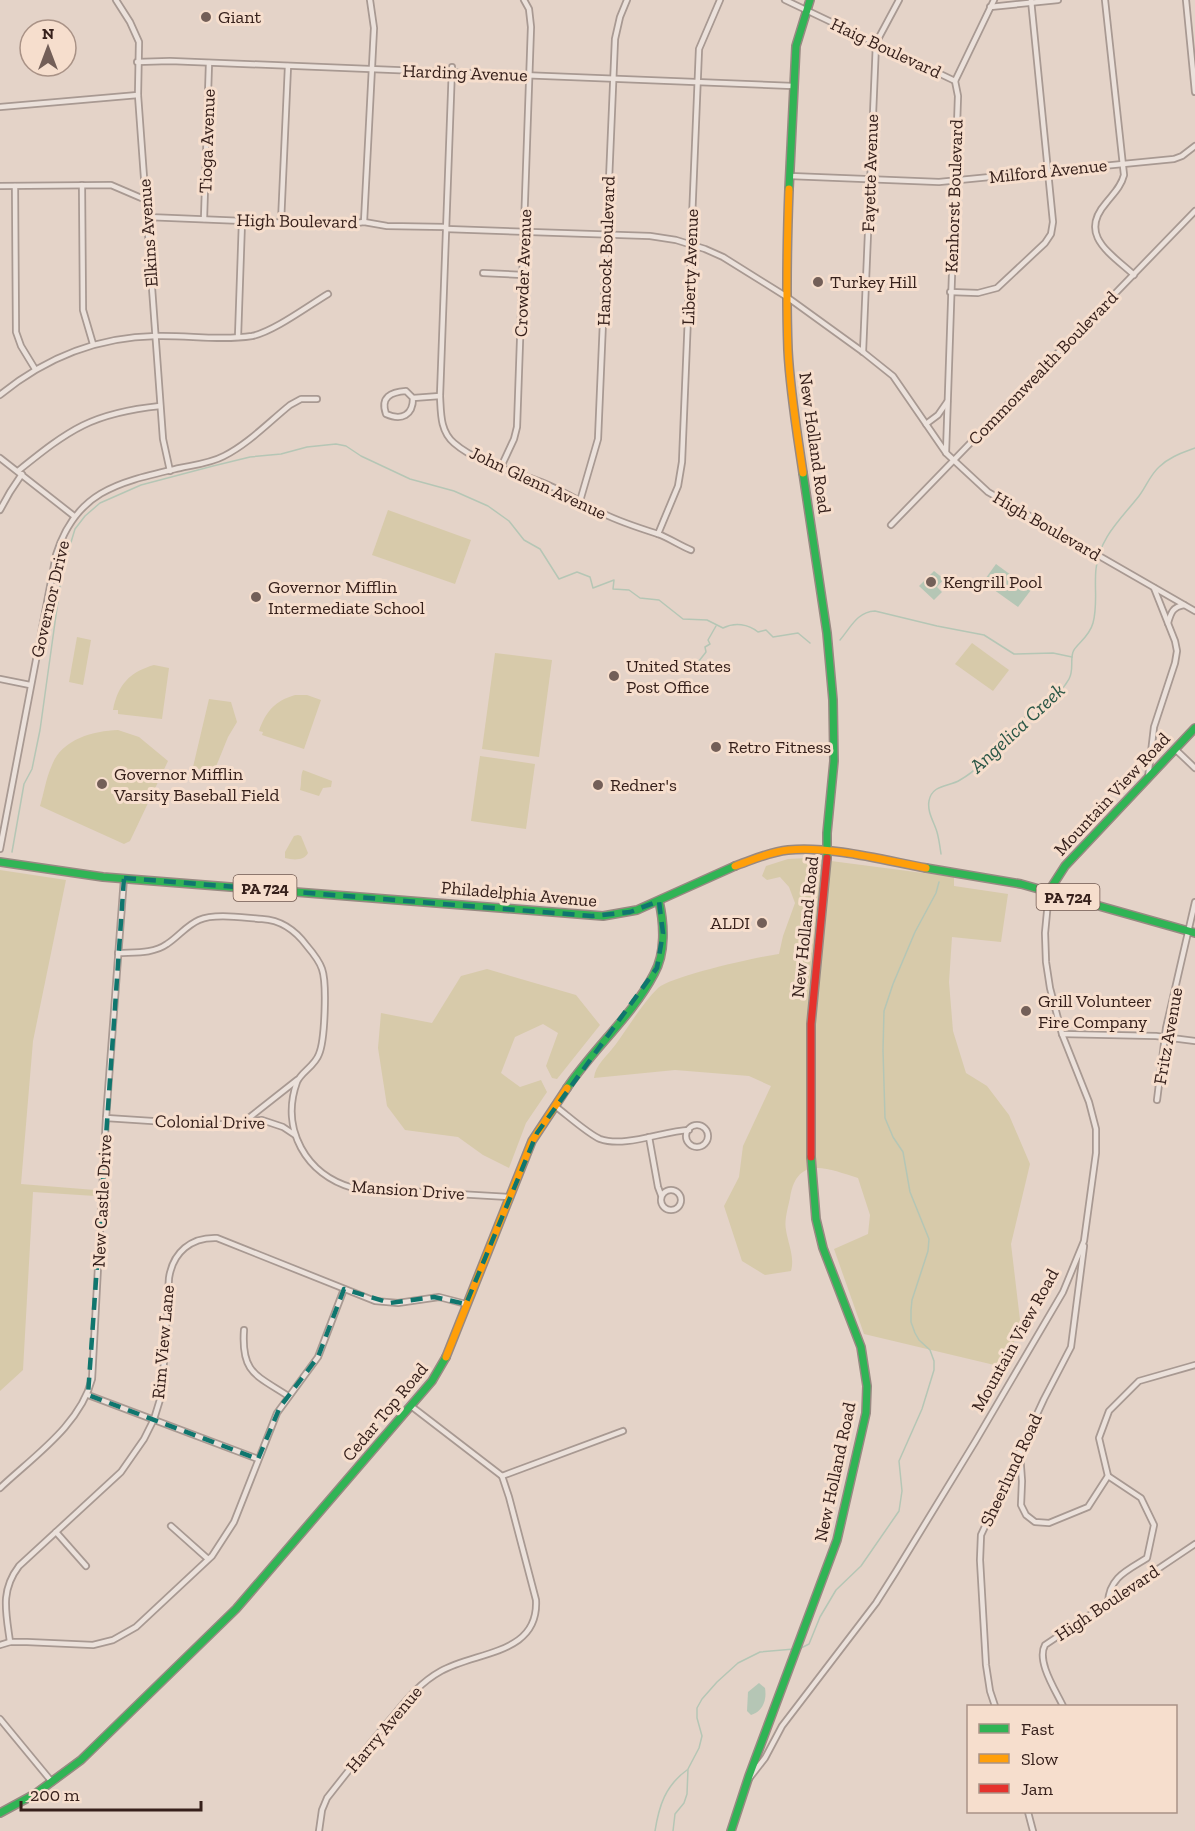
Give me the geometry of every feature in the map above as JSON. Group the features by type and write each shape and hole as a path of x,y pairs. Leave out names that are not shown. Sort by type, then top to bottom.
{"main road":[{"name":"New Holland Road","path":"731,1831 842,1524 862,1437 867,1402 863,1353 823,1248 816,1219 810,1130 811,1024 828,851 827,833 834,761 833,700 827,633 791,393 787,297 796,46 810,0"},
{"name":"Mountain View Road","path":"1049,891 1065,866 1195,728"},
{"name":"Philadelphia Avenue","path":"0,862 124,878 357,895 592,916 630,912 658,902 724,870 764,855 789,850 828,851 1002,880 1192,932"},
{"name":"Cedar Top Road","path":"0,1813 35,1794 81,1760 236,1609 427,1388 442,1365 532,1141 570,1084 614,1032 655,973 663,933 662,915 658,902"}],"street":[{"name":"Elkins Avenue","path":"116,0 139,42 138,95 160,406 163,439 170,471"},
{"path":"364,222 374,22 370,0"},
{"name":"Crowder Avenue","path":"501,466 517,427 531,23 529,9 524,0"},
{"name":"Hancock Boulevard","path":"580,501 598,439 613,78 616,33 627,0"},
{"name":"Liberty Avenue","path":"658,534 678,486 682,462 700,44 720,0"},
{"name":"Haig Boulevard","path":"785,0 955,81"},
{"name":"Fayette Avenue","path":"863,352 876,44 899,0"},
{"name":"Kenhorst Boulevard","path":"946,453 958,96 955,81 994,0"},
{"path":"990,7 1058,0"},
{"path":"1106,0 1124,163 1122,182 1097,214 1094,229 1102,246 1134,275"},
{"path":"1186,0 1195,93"},
{"path":"950,292 978,293 997,288 1051,234 1053,222 1031,1"},
{"name":"Harding Avenue","path":"137,62 452,70 793,86"},
{"name":"Tioga Avenue","path":"204,219 209,63"},
{"path":"281,222 288,66"},
{"name":"John Glenn Avenue","path":"452,70 440,396 442,422 453,442 489,463 553,487 603,514 646,532 658,534 691,550"},
{"path":"0,107 138,95"},
{"name":"Milford Avenue","path":"790,176 954,181 1162,160 1182,156 1195,146"},
{"path":"82,185 83,310 93,344"},
{"path":"0,186 111,185 146,200"},
{"path":"15,186 16,332 34,369"},
{"name":"Commonwealth Boulevard","path":"891,525 1195,211"},
{"name":"High Boulevard","path":"147,217 342,225 364,222 387,226 650,236 691,244 723,257 787,297 893,376 946,453 982,488 1195,612"},
{"path":"238,337 242,221"},
{"path":"483,273 523,275"},
{"path":"0,395 34,369 93,344 155,336 238,337 262,333 328,294"},
{"path":"413,398 413,407 402,417 393,418 386,414 383,406 386,398 393,392 406,391 413,398 440,396"},
{"name":"Governor Drive","path":"0,849 56,555 74,516 95,497 112,487 139,477 225,456 290,405 301,399 317,399"},
{"path":"926,424 939,415 947,402"},
{"path":"0,510 20,473 53,443 83,424 119,412 160,406"},
{"path":"0,458 74,516"},
{"path":"1148,778 1154,727 1177,657 1175,640 1154,588"},
{"path":"1168,623 1172,610 1184,605"},
{"path":"0,679 30,685"},
{"path":"1175,749 1195,768"},
{"name":"New Castle Drive","path":"0,1488 68,1424 88,1395 93,1373 106,1118 124,878"},
{"name":"Mountain View Road","path":"747,1782 765,1758 782,1726 876,1603 895,1574 1063,1292 1084,1240 1096,1154 1096,1129 1089,1102 1062,1034 1054,1004 1046,962 1045,917 1049,891"},
{"name":"Fritz Avenue","path":"1157,1100 1165,1038 1192,932 1195,902"},
{"name":"Colonial Drive","path":"118,953 159,949 193,923 205,918 265,919 289,927 302,939 319,962 325,983 322,1046 316,1060 298,1080 291,1113 295,1135"},
{"path":"1062,1034 1195,1041"},
{"path":"245,1121 298,1080"},
{"path":"555,1106 599,1138 615,1141 689,1130 699,1126 705,1130 708,1137 705,1144 698,1147 691,1145 687,1139 689,1130"},
{"name":"Colonial Drive","path":"106,1118 198,1124 262,1120 273,1122 295,1135"},
{"name":"Mansion Drive","path":"295,1135 317,1170 340,1185 359,1189 510,1197"},
{"path":"649,1137 658,1187 662,1196 660,1203 664,1209 675,1210 680,1205 680,1195 674,1191 667,1191 662,1196"},
{"name":"Rim View Lane","path":"10,1642 4,1597 7,1581 19,1566 121,1472 139,1448 154,1419 164,1380 169,1278 172,1265 181,1250 200,1239 222,1239 375,1300 408,1303 439,1297 466,1304"},
{"name":"Sheerlund Road","path":"994,1705 986,1665 980,1543 984,1528 1071,1347 1084,1240"},
{"path":"0,1645 10,1642 81,1646 113,1641 136,1627 208,1559 230,1529 270,1424 318,1357 344,1289"},
{"path":"244,1330 244,1353 251,1372 288,1396"},
{"path":"1108,1603 1108,1596 1115,1578 1147,1558 1154,1525 1141,1498 1108,1476 1099,1438 1109,1411 1139,1380 1195,1365"},
{"path":"88,1395 258,1459"},
{"path":"411,1406 502,1476 623,1431"},
{"path":"1020,1453 1021,1505 1026,1515 1035,1522 1049,1523 1088,1507 1108,1476"},
{"name":"Harry Avenue","path":"319,1831 322,1810 327,1798 419,1685 449,1667 513,1644 523,1638 531,1626 536,1612 536,1600 502,1476"},
{"path":"171,1526 208,1559"},
{"path":"56,1532 86,1566"},
{"name":"High Boulevard","path":"1062,1705 1042,1662 1042,1650 1045,1645 1195,1544"},
{"path":"0,1719 51,1782"},
{"path":"1028,1813 1033,1831"}],"highlighted area":[{"path":"124,878 592,916 630,912 659,901 663,933 657,968 537,1133 466,1304 434,1297 390,1303 344,1289 318,1357 280,1407 258,1459 88,1395"}],"shaded area":[{"path":"388,510 471,540 455,584 372,555"},
{"path":"996,564 1031,590 1018,607 983,582"},
{"name":"Kengrill Pool","path":"934,571 944,579 937,587 942,592 934,600 919,586"},
{"path":"77,637 91,640 83,685 69,682"},
{"path":"972,643 1009,670 993,691 955,664"},
{"path":"495,653 552,660 539,757 482,749"},
{"path":"154,665 169,668 162,719 118,714 118,710 113,710 118,693 126,680 138,671"},
{"path":"295,695 307,695 321,700 304,749 262,735 263,732 259,731 272,708 282,700"},
{"path":"209,699 231,702 237,722 228,737 213,774 193,767"},
{"name":"Governor Mifflin Varsity Baseball Field","path":"118,730 139,737 168,761 130,841 124,844 40,806 50,770 63,749 79,738 99,732"},
{"path":"480,756 535,764 526,829 471,821"},
{"path":"303,770 332,781 331,787 323,788 319,796 300,790"},
{"path":"294,836 301,836 308,853 301,859 285,858 285,852"},
{"path":"808,858 954,877 954,886 1008,894 1001,942 952,937 949,982 953,1031 966,1073 987,1086 1009,1115 1030,1164 1011,1244 1020,1320 1007,1368 864,1334 834,1249 868,1234 870,1215 858,1178 836,1171 815,1168 799,1175 794,1184 786,1222 792,1256 791,1271 765,1275 742,1261 724,1206 739,1177 743,1146 771,1086 749,1076 675,1070 594,1078 599,1064 658,988 697,973 779,954 795,903 789,887 780,877 767,880 762,876 766,866 788,859"},
{"path":"0,870 66,880 33,1041 21,1184 95,1190 95,1196 33,1192 23,1370 0,1391"},
{"path":"487,969 576,995 600,1025 557,1079 552,1078 546,1066 558,1033 543,1024 515,1037 501,1073 520,1087 541,1080 547,1092 526,1123 509,1168 483,1155 458,1137 405,1130 387,1106 378,1048 381,1013 432,1023 461,976"},
{"path":"759,1683 765,1688 765,1701 759,1711 751,1715 747,1711 748,1692"}],"waterway":[{"path":"12,852 24,784 32,769 40,730 62,572 75,529 85,516 100,503 141,485 213,466 307,447 336,444 346,446 361,456 410,479 454,491 488,506 509,521 524,540 540,549 559,579 577,572 590,577 593,588 614,580 613,589 629,590 640,598 659,600 683,619 707,620 723,628 732,625 746,626 758,632 766,630 773,637 798,633 810,643"},
{"name":"Angelica Creek","path":"941,854 937,832 929,809 931,796 937,789 956,782 980,765 1022,719 1057,694 1065,685 1071,672 1073,652 1093,623 1096,569 1106,538 1156,470 1171,458 1195,448"},
{"path":"840,640 859,617 875,611 984,635 1014,654 1053,653 1072,657"},
{"path":"699,661 706,652 705,647 710,644 708,640 716,626"},
{"name":"Angelica Creek","path":"799,1649 809,1644 820,1617 836,1590 861,1566 899,1511 902,1491 899,1461 922,1409 934,1370 930,1350 919,1340 911,1322 912,1300 928,1251 929,1239 910,1192 903,1152 893,1137 885,1118 883,1050 884,1011 915,932 936,893 939,882"},
{"name":"Angelica Creek","path":"673,1831 675,1814 684,1803 687,1794 688,1769 699,1748 702,1736 697,1718 697,1708 702,1699 738,1663 760,1652 794,1649"},
{"path":"655,1831 664,1797 673,1783 687,1770"}],"traffic: fast":[{"path":"789,189 796,46 810,0"},
{"path":"803,473 827,633 833,700 834,761 827,858"},
{"path":"1049,891 1065,866 1195,728"},
{"path":"0,862 103,877 603,916 637,910 735,866"},
{"path":"926,868 1021,884 1195,933"},
{"path":"567,1088 635,1004 658,966 663,938 659,901"},
{"path":"731,1831 749,1776 837,1540 866,1413 867,1386 861,1347 823,1248 816,1219 811,1157"},
{"path":"0,1813 35,1794 81,1760 236,1609 432,1381 446,1357"}],"traffic: slow":[{"path":"789,189 788,350 803,473"},
{"path":"735,866 774,852 805,849 857,854 926,868"},
{"path":"446,1357 532,1141 567,1088"}],"traffic: jam":[{"path":"811,1157 811,1024 827,858"}],"place":[{"name":"Giant","path":"206,17"},
{"name":"Turkey Hill","path":"818,282"},
{"name":"Kengrill Pool","path":"931,582"},
{"name":"Governor Mifflin Intermediate School","path":"256,597"},
{"name":"United States Post Office","path":"614,676"},
{"name":"Retro Fitness","path":"716,747"},
{"name":"Governor Mifflin Varsity Baseball Field","path":"102,784"},
{"name":"Redner's","path":"598,785"},
{"name":"ALDI","path":"762,923"},
{"name":"Grill Volunteer Fire Company","path":"1026,1011"}]}
